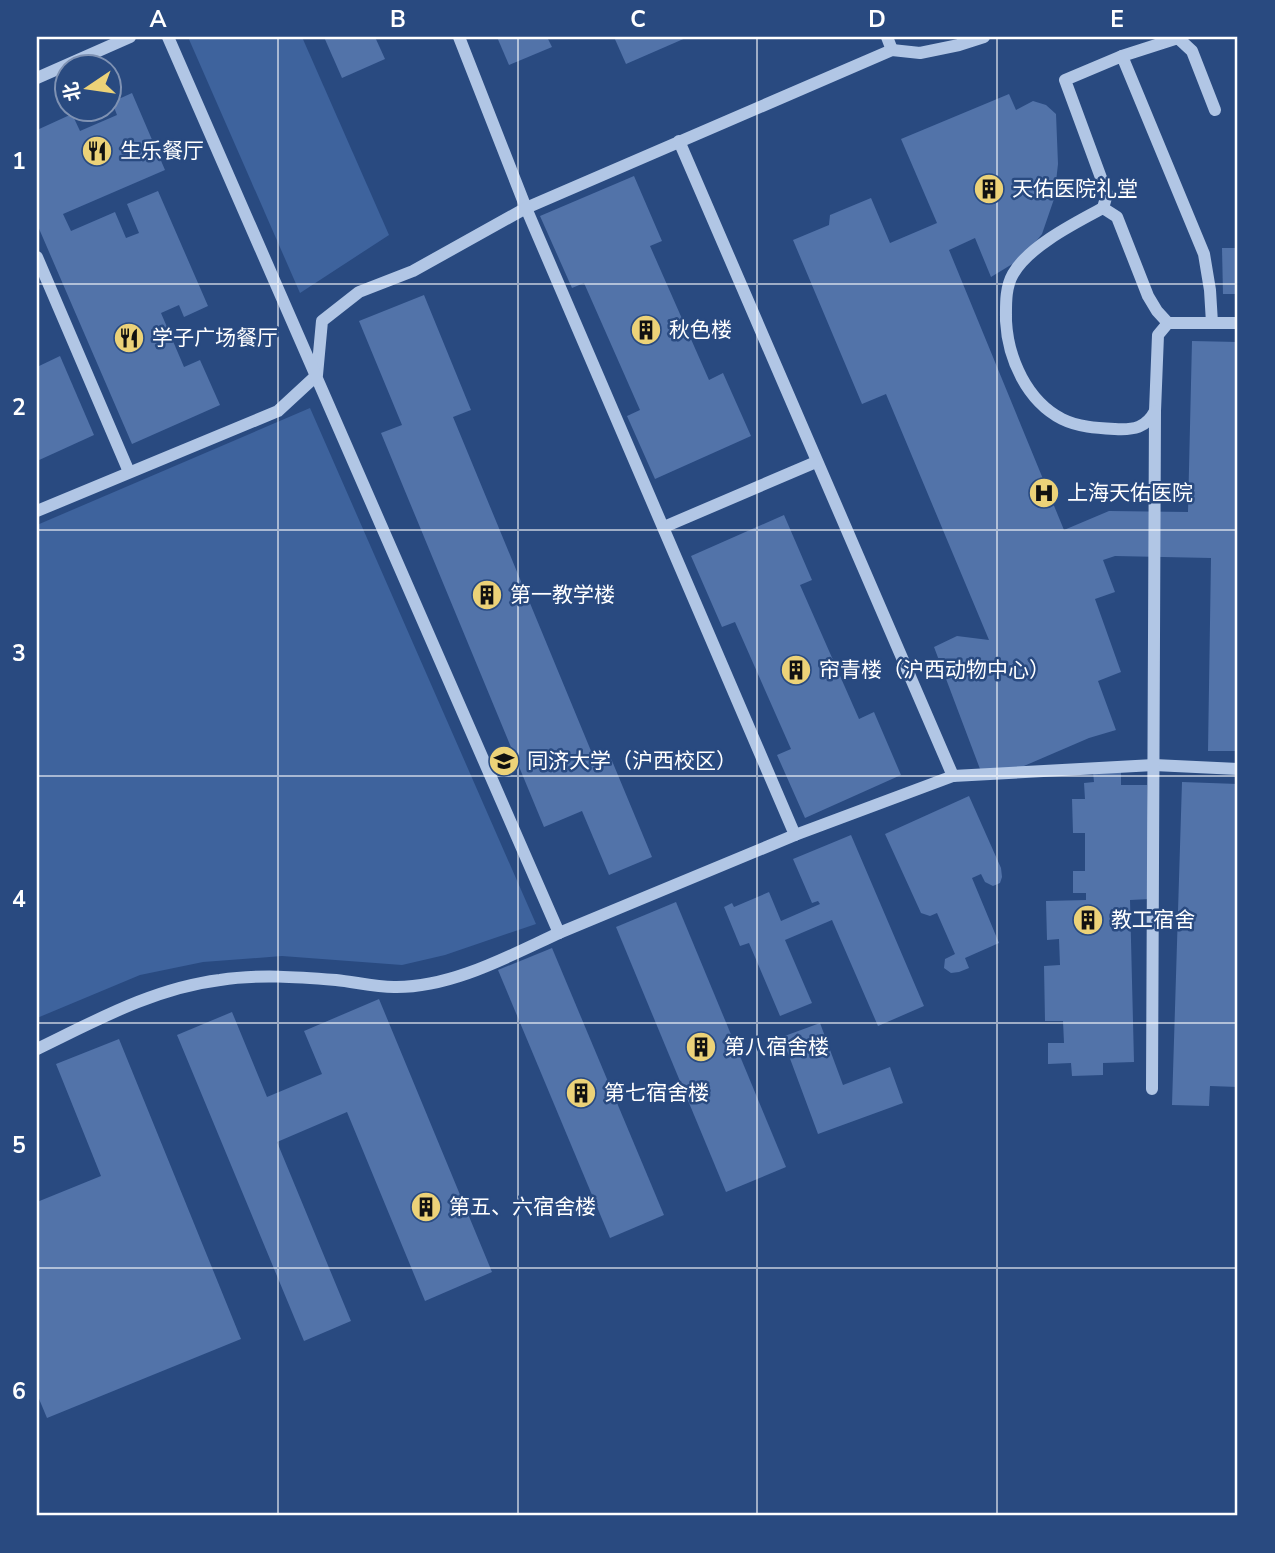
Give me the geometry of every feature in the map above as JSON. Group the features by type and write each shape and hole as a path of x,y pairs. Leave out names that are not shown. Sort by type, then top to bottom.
{"lane":[{"path":"37,78 130,37"},
{"path":"168,37 559,933"},
{"path":"459,37 526,208 795,835"},
{"path":"887,37 892,50"},
{"path":"37,510 278,411 317,375 322,321 359,292 413,271 526,208 892,50 920,53 984,37"},
{"path":"1155,411 1149,422 1126,430 1080,425 1062,419 1044,407 1026,386 1013,358 1007,328 1006,298 1012,276 1025,258 1103,208 1107,194 1065,80 1122,56 1178,38 1192,51 1214,110"},
{"path":"1122,56 1204,254 1212,323"},
{"path":"679,141 953,776"},
{"path":"1103,208 1117,216 1148,296 1168,323 1238,323"},
{"path":"37,257 130,472"},
{"path":"1152,1088 1155,411 1158,335 1168,323"},
{"path":"664,527 816,462"},
{"path":"37,1049 119,1010 169,990 219,980 269,976 395,987 443,981 471,972 795,835 953,776 1154,765 1238,769"}],"shaded area":[{"path":"188,37 302,37 389,235 300,293"},
{"path":"310,408 536,924 445,955 402,965 282,956 203,962 140,975 37,1018 37,525"}],"building":[{"path":"324,37 375,37 385,59 342,78"},
{"path":"497,37 547,37 552,47 509,65"},
{"path":"614,37 688,37 626,64"},
{"name":"学子广场餐厅","path":"132,93 165,170 63,214 71,231 115,212 126,238 139,233 127,204 158,191 208,306 184,317 179,305 161,313 184,367 200,360 220,405 132,444 37,224 37,130 54,122 76,122 80,131 101,122 122,122 122,98"},
{"path":"1009,94 1016,110 1033,101 1046,105 1056,114 1058,164 1054,199 1042,234 1014,263 991,277 975,238 949,250 1064,530 1109,511 1188,512 1192,341 1238,342 1238,751 1208,751 1211,558 1115,556 1103,560 1115,592 1095,599 1121,672 1098,681 1116,730 1089,738 1017,769 980,769 934,647 957,636 989,640 886,394 862,404 793,240 829,225 830,215 871,198 890,243 937,223 901,139"},
{"name":"秋色楼","path":"634,176 662,241 650,246 709,380 723,373 751,436 655,479 627,416 640,410 584,283 572,288 540,216"},
{"path":"1222,248 1238,248 1238,294 1223,294"},
{"name":"第一教学楼","path":"424,295 471,410 453,417 596,763 610,756 652,857 609,875 582,811 544,827 381,433 402,425 359,321"},
{"path":"60,356 94,435 37,461 37,367"},
{"name":"帘青楼（沪西动物中心）","path":"784,515 812,580 800,585 859,719 874,712 901,775 805,818 777,755 791,749 735,622 722,627 691,556"},
{"name":"教工宿舍","path":"1121,771 1121,785 1147,785 1150,899 1130,900 1134,1062 1103,1063 1103,1075 1072,1076 1071,1063 1048,1064 1048,1043 1064,1043 1063,1021 1045,1021 1044,966 1060,965 1059,939 1047,940 1046,901 1086,900 1086,893 1073,893 1073,871 1085,871 1085,833 1073,833 1072,799 1085,799 1084,783 1094,782 1093,772"},
{"path":"1182,782 1238,784 1238,1087 1210,1086 1209,1106 1172,1105"},
{"path":"969,796 1001,868 1000,883 993,886 985,882 981,874 972,878 999,943 965,958 969,968 951,973 944,968 945,959 955,954 937,913 930,916 921,913 885,834"},
{"path":"851,835 924,1006 878,1026 832,920 785,940 812,1003 780,1016 749,943 740,946 724,907 732,903 734,907 769,892 781,921 820,904 818,901 812,903 793,859"},
{"name":"第八宿舍楼","path":"676,902 786,1167 726,1192 616,927"},
{"name":"第七宿舍楼","path":"552,948 664,1215 610,1238 498,970"},
{"name":"第五、六宿舍楼","path":"379,999 492,1272 425,1301 347,1112 277,1142 351,1321 304,1341 177,1035 232,1012 267,1097 322,1074 304,1031"},
{"path":"820,1023 843,1085 890,1067 903,1103 818,1134 782,1037"},
{"path":"119,1039 241,1339 47,1418 37,1394 37,1202 101,1176 56,1064"}],"place":[{"name":"生乐餐厅","path":"97,151"},
{"name":"天佑医院礼堂","path":"989,189"},
{"name":"秋色楼","path":"646,330"},
{"name":"学子广场餐厅","path":"129,338"},
{"name":"上海天佑医院","path":"1044,493"},
{"name":"第一教学楼","path":"487,595"},
{"name":"帘青楼（沪西动物中心）","path":"796,670"},
{"name":"同济大学（沪西校区）","path":"504,761"},
{"name":"教工宿舍","path":"1088,920"},
{"name":"第八宿舍楼","path":"701,1047"},
{"name":"第七宿舍楼","path":"581,1093"},
{"name":"第五、六宿舍楼","path":"426,1207"}]}
